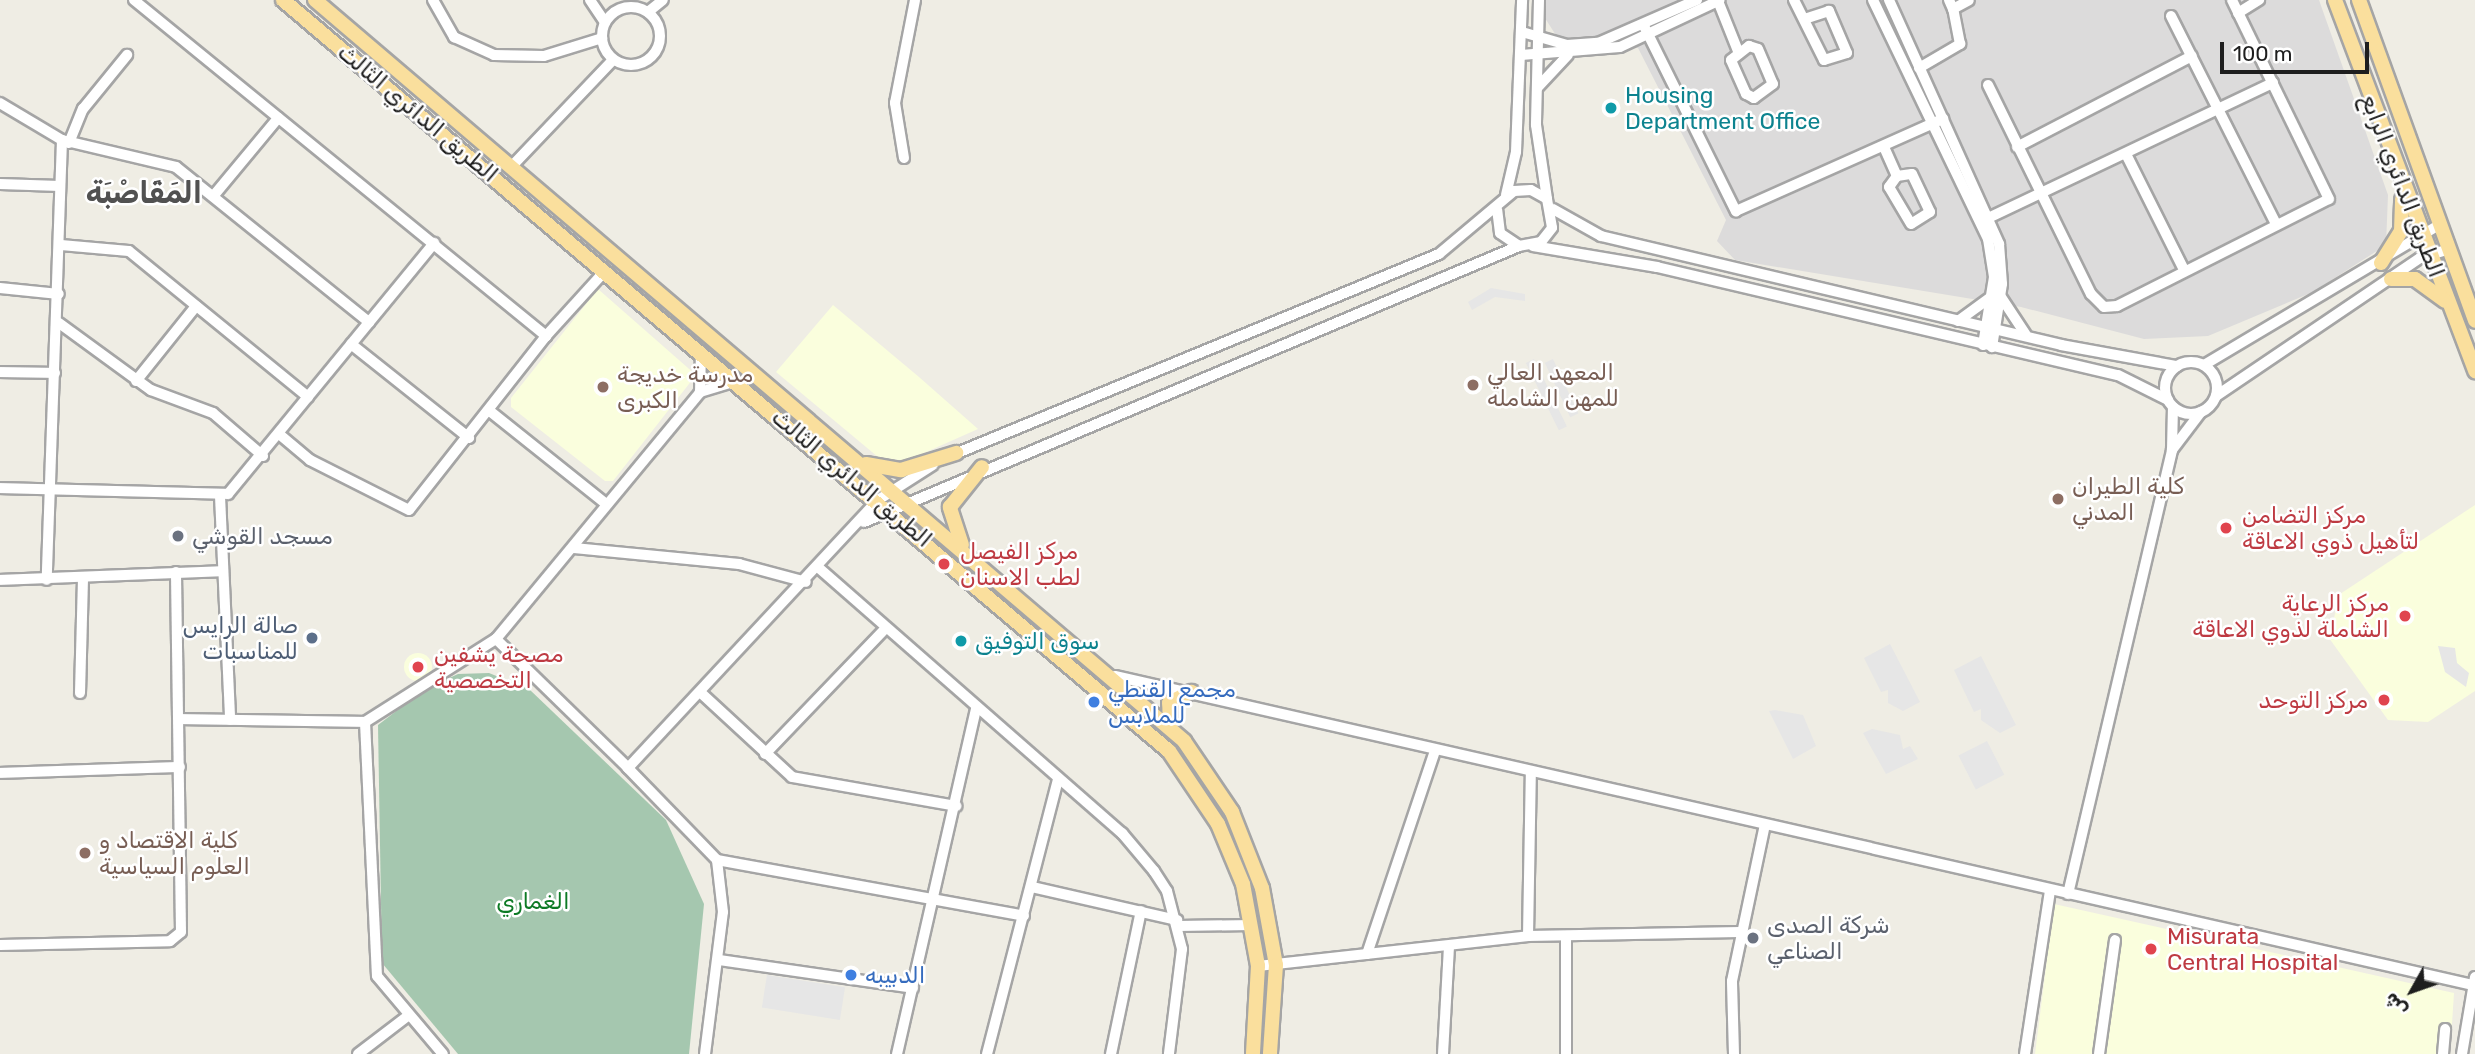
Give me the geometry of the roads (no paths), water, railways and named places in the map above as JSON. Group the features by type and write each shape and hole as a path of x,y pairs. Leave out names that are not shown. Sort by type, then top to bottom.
{"main road":[{"name":"الطريق الدائري الثالث","path":"283,0 878,500 1169,751 1219,824 1252,925 1258,966 1253,1054"},
{"name":"الطريق الدائري الثالث","path":"315,0 1115,676 1170,726 1213,779 1244,838 1262,888 1276,965 1270,1054"},
{"name":"الطريق الدائري الرابع","path":"2335,0 2401,187 2475,371"},
{"name":"الطريق الدائري الرابع","path":"2359,0 2446,250 2470,294 2475,321"},
{"path":"461,149 473,133"},
{"path":"2381,263 2401,231 2401,187"},
{"path":"2391,279 2415,279 2447,303"},
{"path":"859,461 901,470 956,453"},
{"path":"966,552 950,507 982,467"},
{"path":"1170,726 1169,703 1191,692"}],"street":[{"path":"134,0 546,336"},
{"path":"433,0 454,37 494,55 544,56 601,38"},
{"path":"590,0 605,22"},
{"path":"648,12 659,30 653,56 634,65 613,60 601,38 605,22 624,8 648,12 663,0"},
{"path":"904,158 895,103 915,0"},
{"path":"628,768 863,522 878,500 894,489 956,453 1439,254 1497,209 1506,196 1516,152 1522,0"},
{"path":"1539,0 1537,88 1547,199 1553,209 1601,236 1991,329 2177,366 2204,365 2381,263 2437,226"},
{"path":"1646,31 1698,0"},
{"path":"1521,55 1567,50 1646,31 1719,0 1738,51"},
{"path":"1794,0 1824,60 1847,52 1829,11 1805,19"},
{"path":"1872,0 1932,125 1985,219"},
{"path":"1889,0 1943,119 2002,264 1988,346"},
{"path":"1919,68 1961,44 1951,5 1969,0"},
{"path":"1988,85 2091,294 2104,307 2329,199 2232,0"},
{"path":"2238,13 2259,0"},
{"path":"2171,16 2276,224"},
{"path":"1539,21 1567,50"},
{"path":"1646,31 1736,211 1943,119"},
{"path":"1522,32 1567,50"},
{"path":"1758,49 1771,89 1754,99 1745,94 1731,60 1738,51 1758,49"},
{"path":"1537,88 1567,50"},
{"path":"47,580 59,323 60,186 66,141 83,109 127,55"},
{"path":"2017,147 2192,56"},
{"path":"512,166 613,60"},
{"path":"1985,219 2042,195 2218,106 2273,83"},
{"path":"0,103 66,141 168,162 215,194 369,321"},
{"path":"215,194 278,118"},
{"path":"1884,147 1898,176"},
{"path":"2126,154 2185,270"},
{"path":"1912,174 1929,208 1911,224 1889,187 1898,176 1912,174"},
{"path":"0,184 60,186"},
{"path":"1506,196 1522,189 1547,199"},
{"path":"1497,209 1500,233 1519,246"},
{"path":"1533,246 1552,228 1553,209"},
{"path":"0,488 220,496 235,490 369,321 435,243"},
{"path":"61,245 129,251 309,397"},
{"path":"863,522 982,467 1519,246 1533,246 1657,267 2118,375 2171,403 2202,412"},
{"path":"2172,450 2216,396 2263,358 2429,254 2446,250"},
{"path":"279,435 310,460 409,510 491,412 546,336 605,271"},
{"path":"0,288 59,294"},
{"path":"1958,321 1996,296"},
{"path":"1996,296 2008,317 2028,337"},
{"path":"136,381 196,306"},
{"path":"59,323 136,381 213,413 263,456"},
{"path":"351,344 469,438"},
{"path":"700,392 701,352"},
{"path":"2204,365 2216,378 2216,396"},
{"path":"2068,894 2172,450 2171,403 2165,385 2177,366"},
{"path":"0,372 55,373"},
{"path":"181,719 365,722 496,639 574,548 605,503 700,392 737,381"},
{"path":"491,412 605,503"},
{"path":"220,496 230,720"},
{"path":"574,548 739,565 806,582"},
{"path":"819,568 884,630 1138,849 1167,891 1178,923 1181,972 1169,1054"},
{"path":"0,580 83,579 222,571"},
{"path":"0,945 179,936 185,867 176,572"},
{"path":"80,693 83,579"},
{"path":"765,754 884,630"},
{"path":"496,639 628,768 717,860 723,892 719,960 705,1054"},
{"path":"1115,676 2050,891 2474,981 2462,1054"},
{"path":"700,692 765,754 807,781 956,806"},
{"path":"897,1054 956,806 975,709"},
{"path":"365,722 377,976 443,1054"},
{"path":"1367,954 1435,751"},
{"path":"0,772 180,767"},
{"path":"1528,936 1531,771"},
{"path":"987,1054 1058,779"},
{"path":"1734,1054 1732,981 1740,932 1765,825"},
{"path":"717,860 1024,916"},
{"path":"1032,887 1140,911 1178,923 1252,925"},
{"path":"2025,1054 2050,891"},
{"path":"1111,1054 1140,911"},
{"path":"1258,966 1528,936 1740,932"},
{"path":"1566,936 1566,1054"},
{"path":"2099,1054 2115,940"},
{"path":"1443,1054 1449,946"},
{"path":"719,960 913,988"},
{"path":"358,1054 409,1015"},
{"path":"2443,1054 2445,1029"}],"place":[{"name":"Housing Department Office","path":"1611,108"},
{"name":"المعهد العالي للمهن الشامله","path":"1473,385"},
{"name":"مدرسة خديجة الكبرى","path":"603,387"},
{"name":"كلية الطيران المدني","path":"2058,499"},
{"name":"مركز التضامن لتأهيل ذوي الاعاقة","path":"2226,528"},
{"name":"مسجد القوشي","path":"178,536"},
{"name":"مركز الفيصل لطب الاسنان","path":"944,564"},
{"name":"مركز الرعاية الشاملة لذوي الاعاقة","path":"2405,616"},
{"name":"صالة الرايس للمناسبات","path":"312,638"},
{"name":"سوق التوفيق","path":"961,641"},
{"name":"مصحة يشفين التخصصية","path":"418,667"},
{"name":"مركز التوحد","path":"2384,700"},
{"name":"مجمع القنطي للملابس","path":"1094,702"},
{"name":"كلية الاقتصاد و العلوم السياسية","path":"85,853"},
{"name":"شركة الصدى الصناعي","path":"1753,938"},
{"name":"Misurata Central Hospital","path":"2151,949"},
{"name":"الدبيبه","path":"851,975"}],"district":[{"name":"المَقَاصْبَة","path":"144,193"}],"park label":[{"name":"الغماري","path":"533,901"}]}
